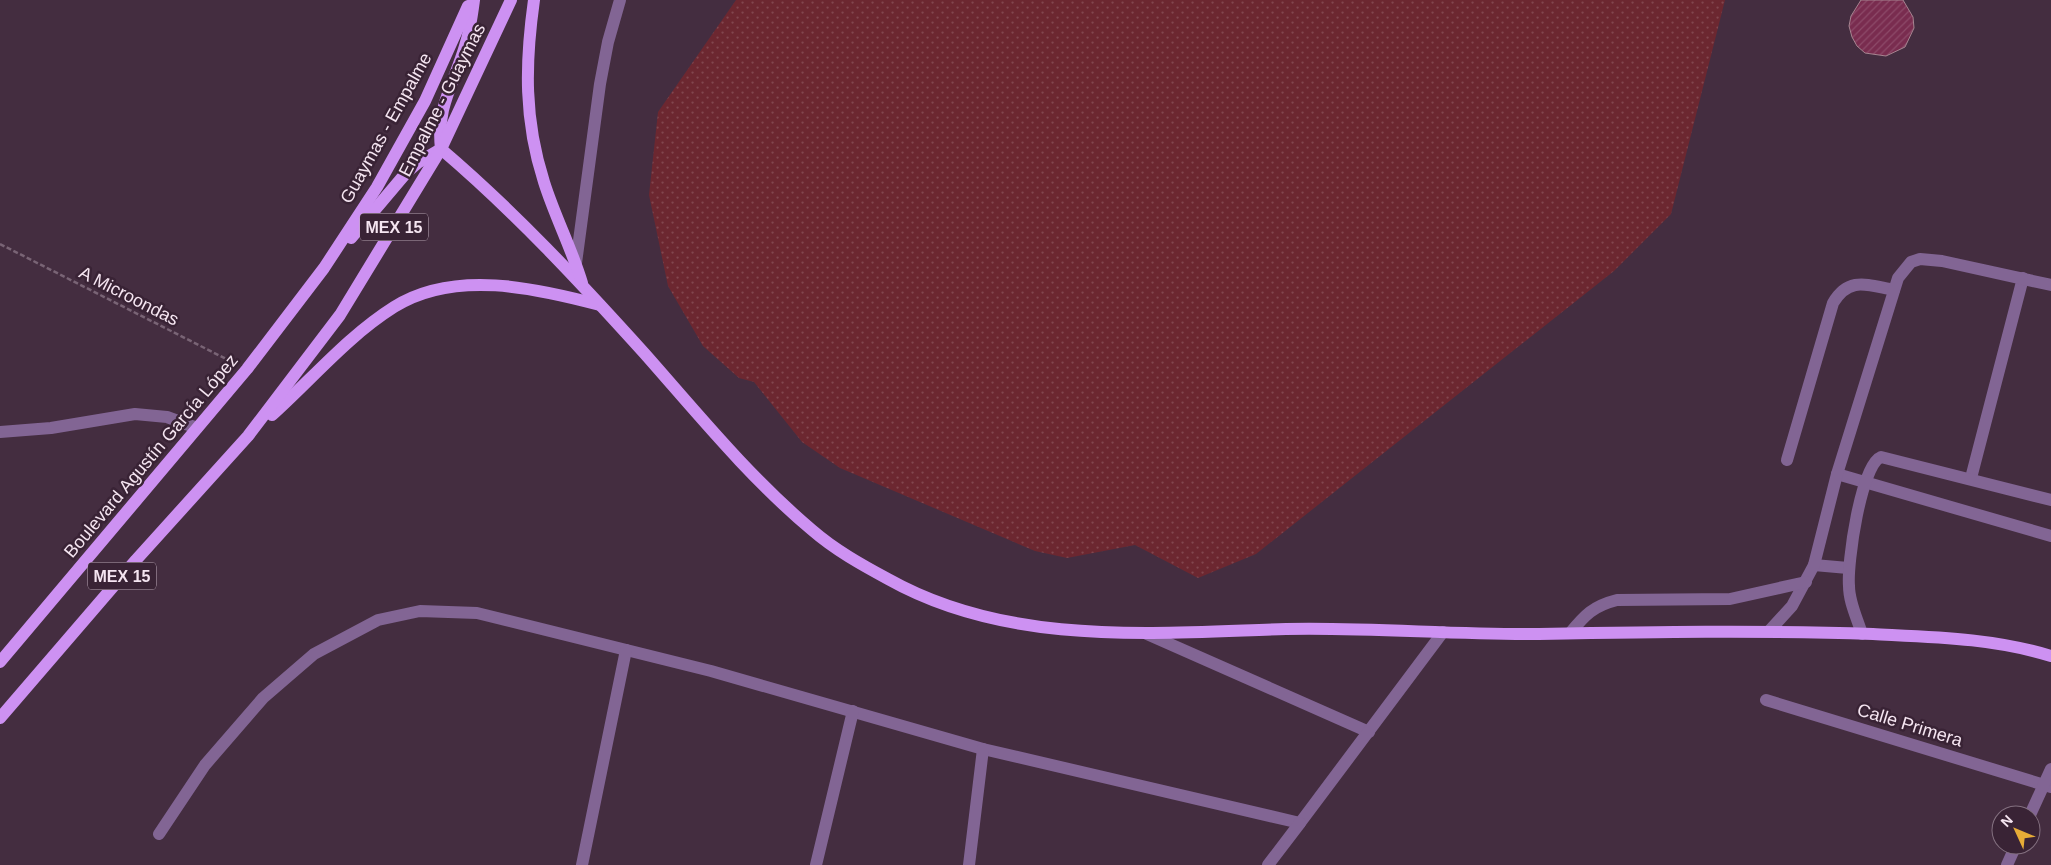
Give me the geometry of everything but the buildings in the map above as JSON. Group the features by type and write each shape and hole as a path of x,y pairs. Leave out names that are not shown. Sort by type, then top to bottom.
{"main road":[{"path":"472,0 465,46 441,114 438,129 441,149 489,190 583,286 738,458 814,532 845,554 894,583 985,617 1073,630 1147,634 1292,629 1570,633 1770,630 1982,640 2022,647 2051,656"},
{"name":"Guaymas - Empalme","path":"324,268 376,187 425,101 472,0"},
{"name":"Empalme - Guaymas","path":"248,436 340,315 441,149 512,0"},
{"path":"534,0 526,62 532,136 544,181 583,286"},
{"path":"324,268 406,173 418,162 441,149"},
{"name":"Boulevard Agustín García López","path":"0,662 247,369 324,268"},
{"path":"248,436 361,331 395,306 428,292 459,286 486,285 565,296 601,305"},
{"name":"MEX 15","path":"0,718 136,560 248,436"}],"street":[{"path":"576,263 600,84 608,42 620,0"},
{"path":"1770,630 1792,606 1814,564 1837,474 1894,290 1903,270 1910,262 1920,260 1942,261 2051,285"},
{"path":"1971,478 2023,278"},
{"path":"1787,460 1833,303 1840,291 1850,285 1863,284 1894,290"},
{"path":"0,432 51,428 134,414 166,417 197,428"},
{"path":"1862,634 1848,588 1848,568 1851,545 1866,483 1871,466 1876,460 1882,458 1971,478 2051,500"},
{"path":"1837,474 2051,536"},
{"path":"1814,564 1848,568"},
{"path":"1570,633 1586,614 1601,604 1617,600 1730,599 1806,582"},
{"path":"159,834 205,764 263,698 314,654 378,620 420,611 477,613 626,650 983,748 1300,823"},
{"path":"1268,865 1443,632"},
{"path":"1147,634 1369,732"},
{"path":"582,865 626,650"},
{"name":"Calle Primera","path":"1766,700 2048,786"},
{"path":"816,865 853,711"},
{"path":"969,865 983,748"},
{"path":"2036,805 2048,786 2051,769"}],"path":[{"name":"A Microondas","path":"0,244 247,369"}],"shaded area":[{"path":"736,0 1725,0 1671,214 1614,271 1256,554 1198,578 1135,545 1067,558 1035,551 840,468 802,442 754,382 739,378 703,346 668,286 649,195 658,112"}]}
